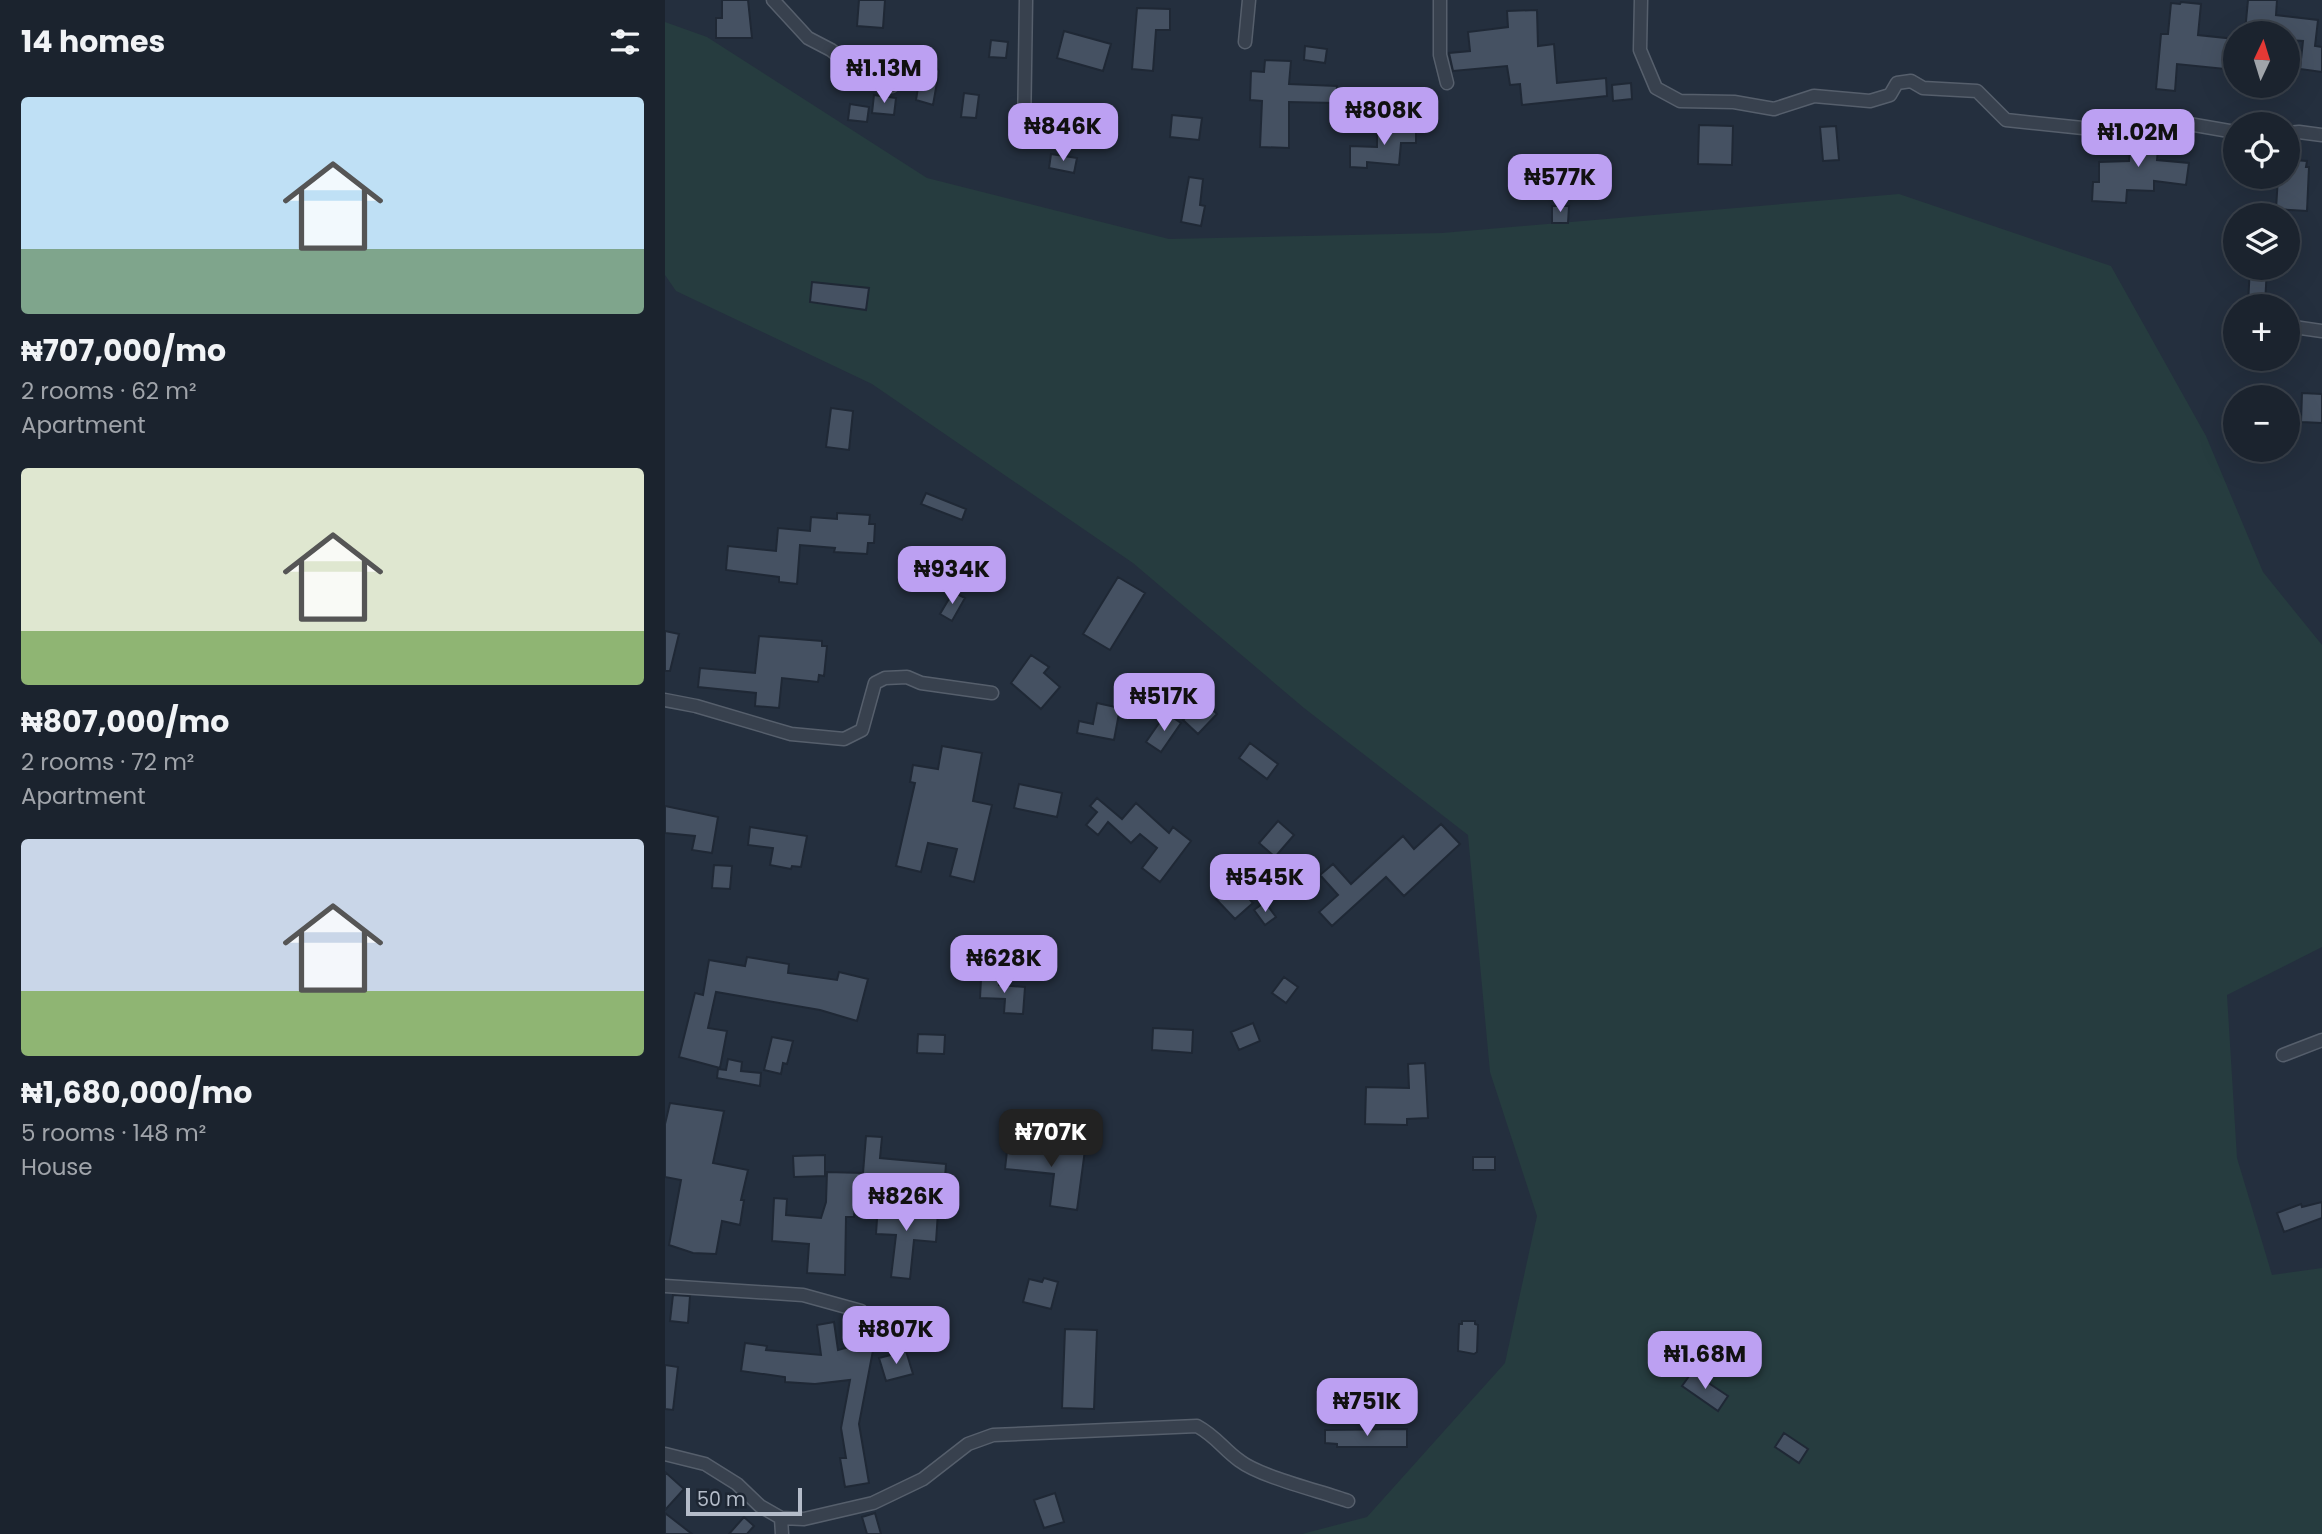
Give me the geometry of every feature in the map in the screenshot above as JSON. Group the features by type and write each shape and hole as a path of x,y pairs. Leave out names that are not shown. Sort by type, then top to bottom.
{"street":[{"path":"773,0 808,38 831,50 863,75 892,86"},
{"path":"1024,132 1026,0"},
{"path":"1245,42 1249,0"},
{"path":"1440,0 1440,55 1447,83"},
{"path":"1641,0 1640,50 1656,88 1680,101 1734,102 1774,108 1814,96 1870,101 1890,95 1898,83 1911,81 1923,88 1977,91 2006,120 2102,130 2126,118 2166,120 2223,130"},
{"path":"2300,132 2322,135"},
{"path":"2300,328 2322,331"},
{"path":"665,700 791,734 844,739 862,730 875,684 885,678 907,677 921,683 992,693"},
{"path":"2283,1055 2322,1040"},
{"path":"665,1286 803,1295 861,1311"},
{"path":"665,1454 705,1464 737,1484 760,1506 781,1518 804,1519 873,1503 923,1479 968,1444 993,1435 1197,1426 1216,1437 1239,1461 1255,1470 1348,1501"},
{"path":"781,1518 782,1534"}],"green space":[{"path":"665,22 707,37 927,178 1169,239 1442,233 1899,194 2111,266 2206,436 2263,572 2322,645 2322,947 2227,995 2237,1158 2272,1275 2322,1268 2322,1534 1302,1534 1367,1517 1505,1363 1537,1216 1490,1072 1468,835 1304,708 1133,563 872,384 676,291 665,275"}],"building":[{"path":"722,0 748,0 752,38 716,38 716,18 722,18"},
{"path":"859,0 885,0 883,28 857,26"},
{"path":"2248,0 2277,0 2276,15 2318,20 2315,46 2322,47 2322,72 2300,69 2303,41 2300,41 2300,21 2246,21"},
{"path":"2171,3 2201,4 2198,35 2223,38 2223,69 2177,64 2175,91 2156,89 2161,34 2168,34"},
{"path":"1137,8 1170,9 1170,30 1156,30 1153,71 1132,69"},
{"path":"1537,10 1538,46 1554,44 1557,83 1606,78 1607,96 1522,105 1520,84 1510,85 1507,66 1453,71 1449,53 1470,51 1468,32 1508,27 1507,11"},
{"path":"1064,31 1111,44 1103,71 1057,58"},
{"path":"991,40 1008,42 1006,58 989,57"},
{"path":"1305,46 1327,49 1325,63 1304,60"},
{"path":"1265,60 1291,61 1289,84 1337,86 1336,103 1289,102 1289,148 1260,147 1262,101 1250,100 1251,71 1264,72"},
{"path":"931,61 939,71 933,105 916,100 922,62"},
{"path":"1631,83 1632,99 1613,101 1612,85"},
{"path":"964,93 979,95 976,118 961,117"},
{"path":"874,95 896,98 894,115 872,113"},
{"path":"850,104 869,107 867,122 848,120"},
{"path":"1172,115 1202,118 1199,140 1170,137"},
{"path":"1699,125 1733,126 1732,165 1698,164"},
{"path":"1377,126 1416,126 1416,143 1401,143 1399,165 1367,162 1367,168 1350,167 1350,146 1377,147"},
{"path":"1836,126 1839,160 1823,161 1820,127"},
{"path":"2132,127 2160,128 2157,160 2189,163 2186,185 2154,181 2154,191 2127,190 2126,203 2092,201 2093,182 2099,182 2099,162 2129,161"},
{"path":"1051,154 1077,158 1074,173 1049,168"},
{"path":"2300,160 2307,161 2307,211 2300,211 2300,203 2276,203 2277,189 2300,189"},
{"path":"1189,177 1203,179 1200,205 1205,206 1201,226 1181,222"},
{"path":"1552,206 1569,206 1568,223 1552,223"},
{"path":"2249,280 2266,280 2266,294 2249,294"},
{"path":"812,282 869,288 866,310 810,302"},
{"path":"2302,393 2322,394 2322,423 2301,422"},
{"path":"831,408 853,411 849,450 826,447"},
{"path":"926,493 966,509 962,520 921,504"},
{"path":"837,513 870,515 869,524 875,524 874,543 868,543 867,554 834,552 835,548 800,545 797,584 779,582 779,577 726,570 728,546 776,551 778,528 810,531 811,517 837,519"},
{"path":"1118,577 1145,593 1110,650 1083,634"},
{"path":"953,592 965,598 952,621 940,614"},
{"path":"665,631 679,634 670,671 665,671"},
{"path":"759,636 822,641 822,646 827,646 824,676 819,675 818,682 782,678 779,708 755,706 756,693 698,687 700,668 755,673"},
{"path":"1031,655 1049,667 1044,673 1060,687 1041,709 1011,683"},
{"path":"1203,700 1217,714 1198,734 1183,720"},
{"path":"1097,703 1120,708 1114,740 1077,733 1079,721 1093,724"},
{"path":"1166,713 1181,723 1161,752 1146,742"},
{"path":"1250,743 1278,764 1267,779 1239,758"},
{"path":"942,746 982,753 973,801 992,805 974,882 950,876 957,849 928,843 921,872 896,866 915,783 910,782 913,765 938,769"},
{"path":"1019,784 1062,793 1057,817 1014,808"},
{"path":"1097,798 1122,819 1136,803 1169,833 1173,827 1191,841 1160,882 1142,868 1157,848 1140,834 1131,843 1108,822 1098,835 1086,825 1097,812 1090,806"},
{"path":"665,806 718,817 712,853 692,850 695,836 665,833"},
{"path":"1278,821 1294,835 1275,857 1259,843"},
{"path":"1441,824 1460,844 1404,896 1386,877 1332,926 1319,912 1338,895 1320,875 1333,864 1351,884 1403,836 1414,849"},
{"path":"750,827 807,836 801,867 792,866 791,869 770,865 773,848 748,845"},
{"path":"714,865 732,866 730,889 712,888"},
{"path":"1234,882 1253,903 1235,919 1216,899"},
{"path":"1265,902 1276,917 1265,925 1254,910"},
{"path":"747,957 789,964 788,973 837,980 839,972 868,979 857,1021 820,1010 716,992 708,1028 727,1031 720,1068 679,1057 695,993 703,995 709,960 745,966"},
{"path":"1284,977 1298,987 1286,1003 1272,993"},
{"path":"981,979 999,979 999,985 1025,987 1023,1014 1004,1013 1005,999 980,998"},
{"path":"1253,1023 1260,1041 1239,1050 1231,1032"},
{"path":"1153,1028 1193,1030 1192,1053 1152,1050"},
{"path":"918,1034 945,1035 944,1054 917,1053"},
{"path":"772,1037 793,1041 787,1064 783,1063 781,1074 764,1070"},
{"path":"728,1059 742,1062 741,1071 761,1073 760,1086 717,1078 718,1069 726,1070"},
{"path":"1425,1063 1428,1118 1407,1119 1407,1125 1365,1124 1366,1087 1409,1088 1408,1064"},
{"path":"670,1103 724,1111 713,1163 748,1170 741,1200 744,1200 740,1225 722,1221 716,1254 693,1253 669,1245 681,1180 665,1177 665,1124"},
{"path":"866,1136 882,1137 880,1158 946,1164 945,1178 887,1174 884,1199 856,1197 854,1217 846,1217 845,1275 807,1273 809,1244 772,1241 774,1198 787,1199 786,1215 821,1218 826,1202 827,1172 863,1173"},
{"path":"1008,1142 1085,1150 1077,1210 1050,1206 1054,1174 1005,1169"},
{"path":"825,1155 825,1176 794,1177 793,1156"},
{"path":"1473,1157 1495,1157 1495,1170 1473,1170"},
{"path":"2322,1202 2322,1218 2284,1232 2277,1213 2301,1204 2302,1207"},
{"path":"878,1204 938,1212 936,1242 914,1240 910,1279 891,1277 896,1235 876,1234"},
{"path":"1044,1278 1058,1282 1051,1309 1023,1302 1029,1279 1042,1282"},
{"path":"673,1295 690,1296 688,1323 670,1321"},
{"path":"1462,1321 1475,1321 1478,1325 1477,1352 1474,1354 1458,1351 1459,1324 1462,1324"},
{"path":"834,1322 838,1350 875,1340 859,1424 869,1483 845,1487 840,1458 846,1458 841,1428 850,1380 815,1384 785,1382 785,1377 741,1371 745,1343 767,1346 766,1350 821,1355 817,1325"},
{"path":"1065,1329 1097,1330 1094,1409 1062,1408"},
{"path":"906,1351 913,1374 886,1381 879,1358"},
{"path":"665,1365 678,1367 673,1410 665,1409"},
{"path":"1692,1372 1728,1396 1718,1411 1682,1386"},
{"path":"1407,1429 1407,1447 1337,1447 1337,1444 1325,1443 1325,1430"},
{"path":"1784,1433 1808,1449 1799,1463 1775,1447"},
{"path":"665,1472 684,1489 665,1510"},
{"path":"1055,1493 1064,1522 1044,1528 1034,1500"},
{"path":"665,1513 692,1534 665,1534"},
{"path":"875,1513 881,1534 867,1534 862,1517"},
{"path":"744,1517 754,1526 747,1534 729,1534"}]}
